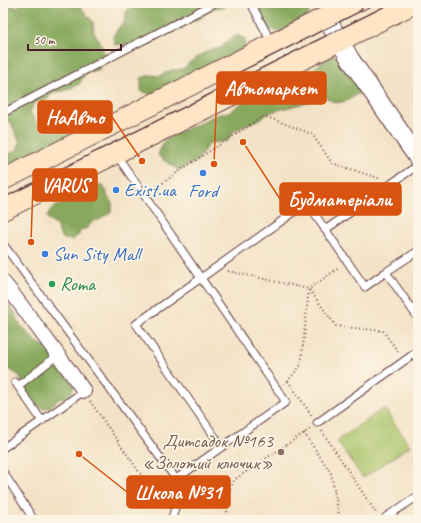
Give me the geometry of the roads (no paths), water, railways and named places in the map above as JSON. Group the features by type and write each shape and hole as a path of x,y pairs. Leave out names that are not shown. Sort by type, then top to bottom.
{"main road":[{"path":"3,180 353,3"},
{"path":"3,210 415,3"}],"street":[{"path":"326,17 350,59 418,158"},
{"path":"3,282 84,391"}],"lane":[{"path":"3,113 216,3"},
{"path":"251,3 272,44"},
{"path":"116,153 286,402 176,479"},
{"path":"325,230 418,165"},
{"path":"222,447 136,324 307,204 365,287 418,251"},
{"path":"3,244 176,479 178,498 170,520"},
{"path":"386,272 418,318"},
{"path":"316,423 418,351"},
{"path":"42,421 17,384 58,355"},
{"path":"3,448 84,391"},
{"path":"3,472 34,520"},
{"path":"386,517 418,496"}],"tram line":[{"path":"232,76 377,3"},
{"path":"3,198 391,3"}],"place":[{"name":"Будматеріали","path":"243,142"},
{"name":"НаАвто","path":"142,161"},
{"name":"Автомаркет","path":"214,164"},
{"name":"Ford","path":"203,173"},
{"name":"Exist.ua","path":"116,190"},
{"name":"VARUS","path":"31,242"},
{"name":"Sun Sity Mall","path":"45,254"},
{"name":"Roma","path":"52,284"},
{"name":"Дитсадок №163 «Золотий ключик»","path":"281,452"},
{"name":"Школа №31","path":"79,454"}]}
